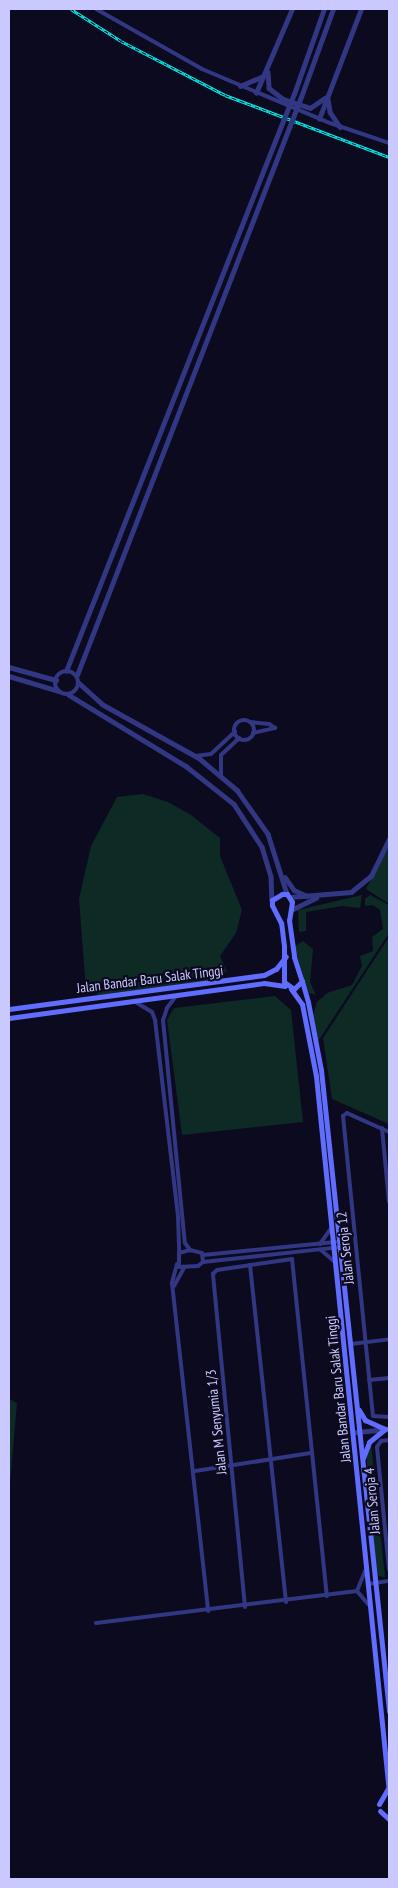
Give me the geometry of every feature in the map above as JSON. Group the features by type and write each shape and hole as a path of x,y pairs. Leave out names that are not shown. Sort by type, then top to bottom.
{"main road":[{"path":"289,896 272,900 273,909 281,923 288,987 299,987 302,981"},
{"name":"Jalan Bandar Baru Salak Tinggi","path":"289,896 292,910 289,920 294,957 302,981 321,1070 342,1244 356,1403 366,1556 389,1792"},
{"name":"Jalan Bandar Baru Salak Tinggi","path":"9,1010 91,997 264,976 276,969 286,956"},
{"name":"Jalan Bandar Baru Salak Tinggi","path":"9,1018 137,1003 264,983 288,987 302,1004 316,1076 336,1263 362,1461 389,1711"},
{"path":"91,997 92,1009"},
{"path":"356,1403 365,1420 387,1429"},
{"path":"362,1461 369,1442 387,1429"},
{"path":"379,1804 389,1787"},
{"path":"380,1811 389,1819"}],"street":[{"path":"96,9 160,47 240,86 319,119 389,143"},
{"path":"256,93 268,70 292,9"},
{"path":"56,680 66,671 294,94 324,9"},
{"path":"310,897 294,890 282,871 258,818 237,790 221,775 195,756 102,704 79,683 77,676 301,97 333,9"},
{"path":"319,119 361,9"},
{"path":"240,86 258,80 268,70"},
{"path":"268,70 269,88 283,99 310,108 317,106 328,95"},
{"path":"328,95 330,112 340,127"},
{"path":"9,667 56,680"},
{"path":"66,671 77,676"},
{"path":"9,676 69,694 186,766 234,804 262,847 271,876 272,900"},
{"path":"56,680 59,691"},
{"path":"69,694 76,691 79,683"},
{"path":"195,756 211,754 235,732 238,722 269,724 275,728 253,733 246,739 239,738 235,732"},
{"path":"250,722 253,733"},
{"path":"221,775 221,755 239,738"},
{"path":"282,871 289,896 319,897 351,892 371,876 389,839"},
{"path":"292,910 319,897"},
{"path":"176,996 167,1008 163,1020 185,1243 190,1250"},
{"path":"137,1003 152,1012 155,1020 178,1217 179,1253 172,1278 195,1471 208,1611"},
{"name":"Jalan Seroja 12","path":"382,1128 348,1113 343,1116 373,1416 378,1418 389,1417"},
{"path":"382,1128 389,1132"},
{"path":"382,1128 388,1173 389,1202"},
{"path":"320,1244 333,1226"},
{"path":"203,1255 320,1244 342,1244"},
{"path":"177,1264 184,1268 198,1266 203,1262 320,1250 334,1245"},
{"path":"179,1253 190,1250 200,1251 203,1255 203,1262"},
{"path":"320,1250 336,1263"},
{"path":"286,1602 250,1266 292,1259 327,1596"},
{"name":"Jalan M Senyumia 1/3","path":"245,1607 213,1274 217,1270 250,1266"},
{"path":"174,1286 184,1268"},
{"path":"351,1344 389,1339"},
{"path":"370,1380 389,1378"},
{"path":"357,1432 387,1429"},
{"name":"Jalan Seroja 4","path":"389,1440 381,1441 378,1446 389,1569"},
{"path":"195,1471 311,1453"},
{"path":"96,1623 286,1602 357,1591 363,1582 366,1556"},
{"path":"369,1584 389,1582"},
{"path":"357,1591 367,1600 373,1623"}],"green space":[{"path":"143,794 168,802 191,815 220,838 220,856 242,910 236,933 220,956 227,972 213,974 215,980 98,995 95,989 86,990 79,899 91,846 117,797"},
{"path":"389,844 389,904 366,889"},
{"path":"362,895 360,908 342,906 306,912 306,931 299,932 298,910"},
{"path":"370,895 389,905 389,933 317,1043 313,1016 317,1002 327,993 352,985 362,966 360,956 373,951 372,937 383,929 380,910 373,905 365,906 365,899"},
{"path":"389,937 389,1124 332,1099 323,1038"},
{"path":"303,941 313,949 310,982 316,995 309,993 294,947"},
{"path":"275,996 291,1010 303,1122 182,1135 167,1020 174,1008"},
{"path":"9,1399 17,1403 9,1494"},
{"path":"371,1443 385,1577 377,1575 372,1531 377,1527 377,1520 371,1519 367,1487 367,1454"}],"railway":[{"path":"71,9 121,41 225,95 389,157"}]}
